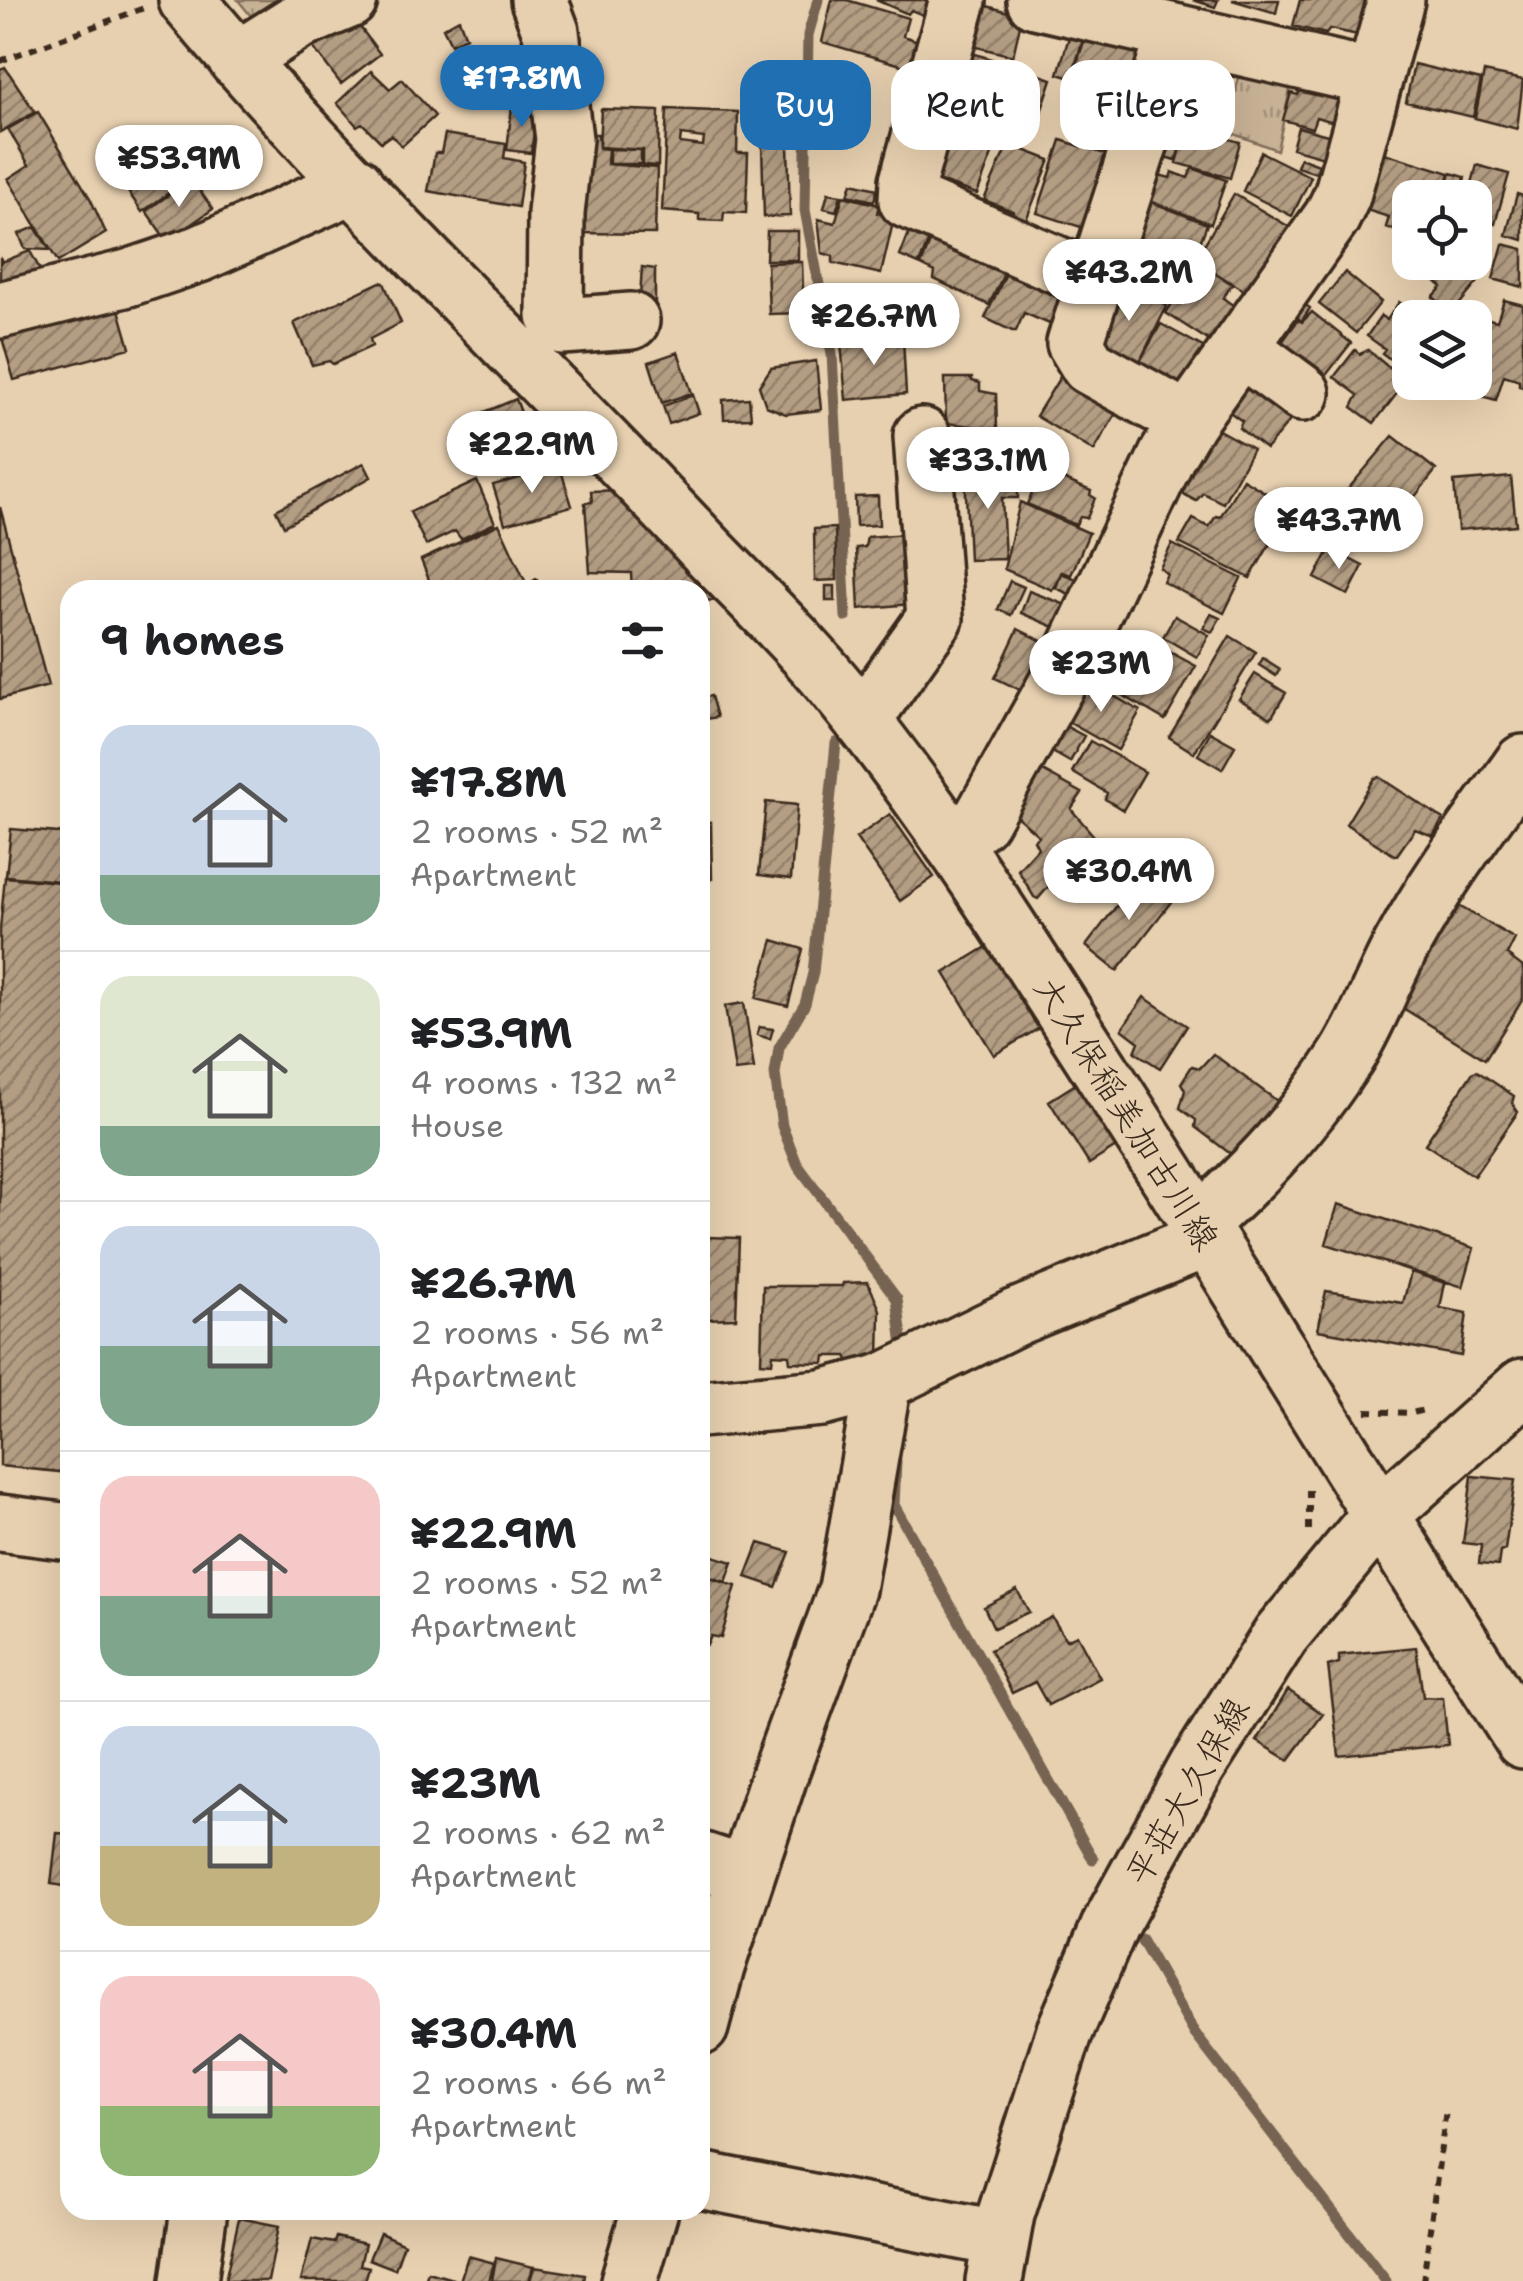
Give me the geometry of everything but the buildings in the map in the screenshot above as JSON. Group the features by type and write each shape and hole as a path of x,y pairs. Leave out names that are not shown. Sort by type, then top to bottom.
{"street":[{"path":"237,60 298,22 349,0"},
{"path":"539,0 550,32 564,139 556,213 555,315 562,326 631,322"},
{"path":"958,0 906,200 1093,280"},
{"path":"1035,0 1374,78"},
{"path":"952,842 982,820 1074,654 1168,454 1188,421 1332,218 1342,196 1396,0"},
{"name":"大久保稲美加古川線","path":"171,1 237,60 596,431 863,720 952,842 1204,1231 1379,1516 1523,1740"},
{"path":"1175,34 1075,343 1089,366 1188,421"},
{"path":"0,310 128,278 199,254 354,184"},
{"path":"1240,346 1302,393"},
{"path":"863,720 935,618 922,436"},
{"path":"710,1407 822,1398 883,1382 1204,1231 1274,1152 1347,1056 1404,940 1458,854 1523,763"},
{"path":"710,1990 716,1967 723,1868 847,1589 883,1382"},
{"name":"平荘大久保線","path":"998,2260 1006,2214 1064,2033 1111,1923 1197,1768 1282,1635 1379,1516 1523,1387"},
{"path":"0,1523 60,1531"},
{"path":"710,2183 998,2260"},
{"path":"190,2281 199,2220"},
{"path":"628,2281 647,2220"}],"path":[{"path":"0,61 171,1"},
{"path":"1362,1411 1412,1413 1437,1407"},
{"path":"1423,2281 1446,2110"}],"green space":[{"path":"238,0 323,0 264,32"},
{"path":"1243,61 1294,71 1277,150 1235,134 1235,94"}],"waterway":[{"path":"818,0 808,35 805,210 832,354 846,617"},
{"path":"836,743 813,973 805,1004 779,1048 775,1074 782,1126 797,1164 897,1299 903,1345"},
{"path":"896,1461 894,1505 1093,1859"},
{"path":"1141,1939 1195,2034 1386,2281"}]}
